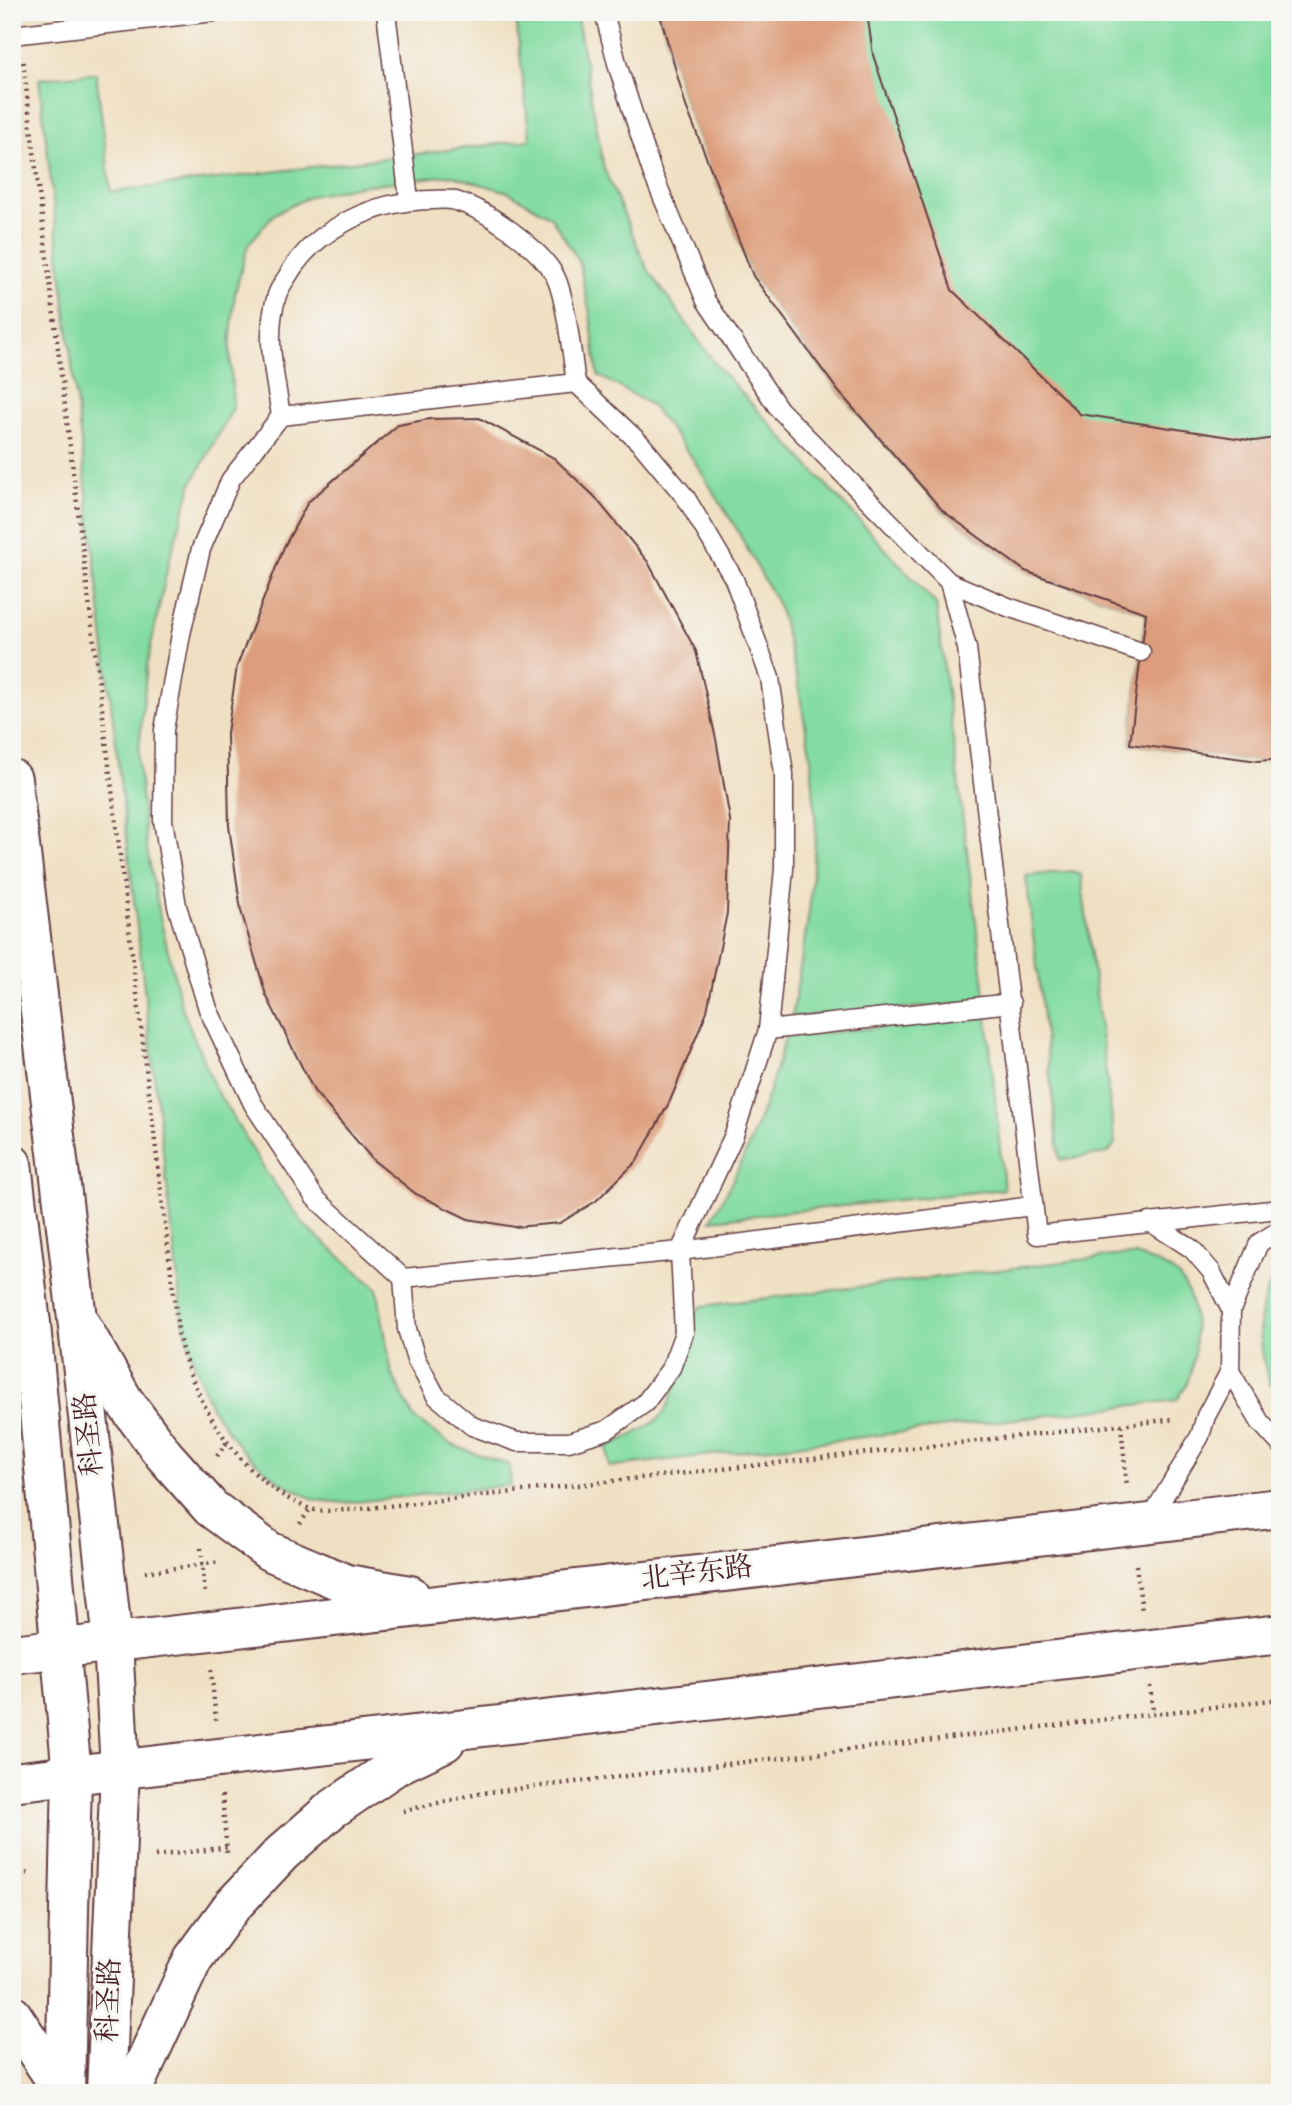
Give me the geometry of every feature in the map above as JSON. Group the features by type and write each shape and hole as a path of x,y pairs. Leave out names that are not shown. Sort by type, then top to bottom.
{"main road":[{"name":"科圣路","path":"12,779 113,1642 120,1770 106,2093"},
{"name":"科圣路","path":"12,1164 31,1324 72,1775 64,2093"},
{"path":"77,1318 124,1401 164,1455 211,1508 269,1551 347,1584 450,1602"},
{"path":"12,1375 31,1324"},
{"name":"北辛东路","path":"12,1654 1280,1508"},
{"path":"12,1782 1280,1634"},
{"path":"131,2093 193,1959 232,1906 282,1853 331,1810 397,1765 470,1729"},
{"path":"12,2015 64,2093"}],"lane":[{"path":"16,34 214,12"},
{"path":"386,12 409,200"},
{"path":"604,12 618,67 652,172 706,301 779,409 949,582 1008,607 1142,652"},
{"path":"281,416 269,338 277,294 298,258 333,229 370,210 409,200 450,200 488,215 525,242 554,274 562,301 576,383 641,444 687,498 734,579 770,678 784,774 784,869 768,1030 734,1135 680,1251 684,1333 671,1368 645,1403 607,1430 569,1442 517,1443 472,1426 436,1396 416,1359 407,1329 403,1278 315,1198 253,1104 208,1009 177,906 163,820 164,730 181,634 201,549 231,479 281,416 576,383"},
{"path":"949,582 967,648 1037,1235 1280,1209"},
{"path":"768,1030 1011,1003"},
{"path":"403,1278 680,1251 1032,1206"},
{"path":"1150,1222 1192,1249 1211,1271 1231,1310"},
{"path":"1140,1523 1195,1446 1206,1416 1230,1371 1231,1310 1259,1243 1280,1230"},
{"path":"1230,1371 1260,1422 1280,1444"}],"path":[{"path":"16,34 175,1305 182,1351 195,1384 227,1443 262,1479 284,1495 310,1509 351,1510 1206,1416"},
{"path":"1121,1425 1140,1523 1153,1713"},
{"path":"227,1443 194,1488 232,1906"},
{"path":"106,1577 278,1555 310,1509"},
{"path":"401,1811 482,1793 1280,1699"},
{"path":"116,1861 239,1846"},
{"path":"12,1875 70,1867"}],"green space":[{"path":"576,12 604,169 647,268 716,365 936,604 986,1002 792,1017 809,913 816,830 811,758 797,679 779,607 736,528 693,459 651,405 598,375 590,314 579,261 551,217 508,192 450,175 359,186 311,196 274,214 248,245 235,293 230,348 233,408 192,483 168,565 147,665 138,760 146,844 182,1008 215,1088 266,1172 306,1227 377,1288 392,1374 414,1418 452,1445 509,1465 511,1485 345,1503 315,1500 278,1481 241,1449 211,1407 192,1357 182,1316 39,79 96,73 111,192 530,140 516,21"},
{"path":"659,12 1280,12 1280,759 1258,761 1130,744 1146,613 1025,571 943,511 839,392 753,276 686,106"},
{"path":"1072,871 1081,875 1115,1144 1108,1153 1060,1160 1026,876"},
{"path":"987,1016 1004,1189 711,1220 735,1176 754,1132 785,1037"},
{"path":"1135,1255 1156,1262 1175,1273 1189,1295 1195,1325 1194,1355 1188,1381 1177,1400 609,1467 607,1447 648,1426 666,1410 681,1368 695,1313 702,1306"},
{"path":"1280,1269 1280,1384 1270,1385 1260,1325 1265,1296"}],"building":[{"path":"659,12 867,12 873,55 952,290 1080,414 1255,441 1280,437 1280,759 1258,761 1130,744 1146,613 1025,571 943,511 839,392 753,276 686,106"},
{"path":"479,418 554,458 594,496 648,562 696,651 716,739 730,820 727,913 707,1011 670,1101 637,1161 596,1201 560,1223 515,1227 468,1219 416,1194 373,1160 314,1091 266,995 241,911 229,826 227,733 237,666 284,547 308,502 398,425 430,419"}]}
